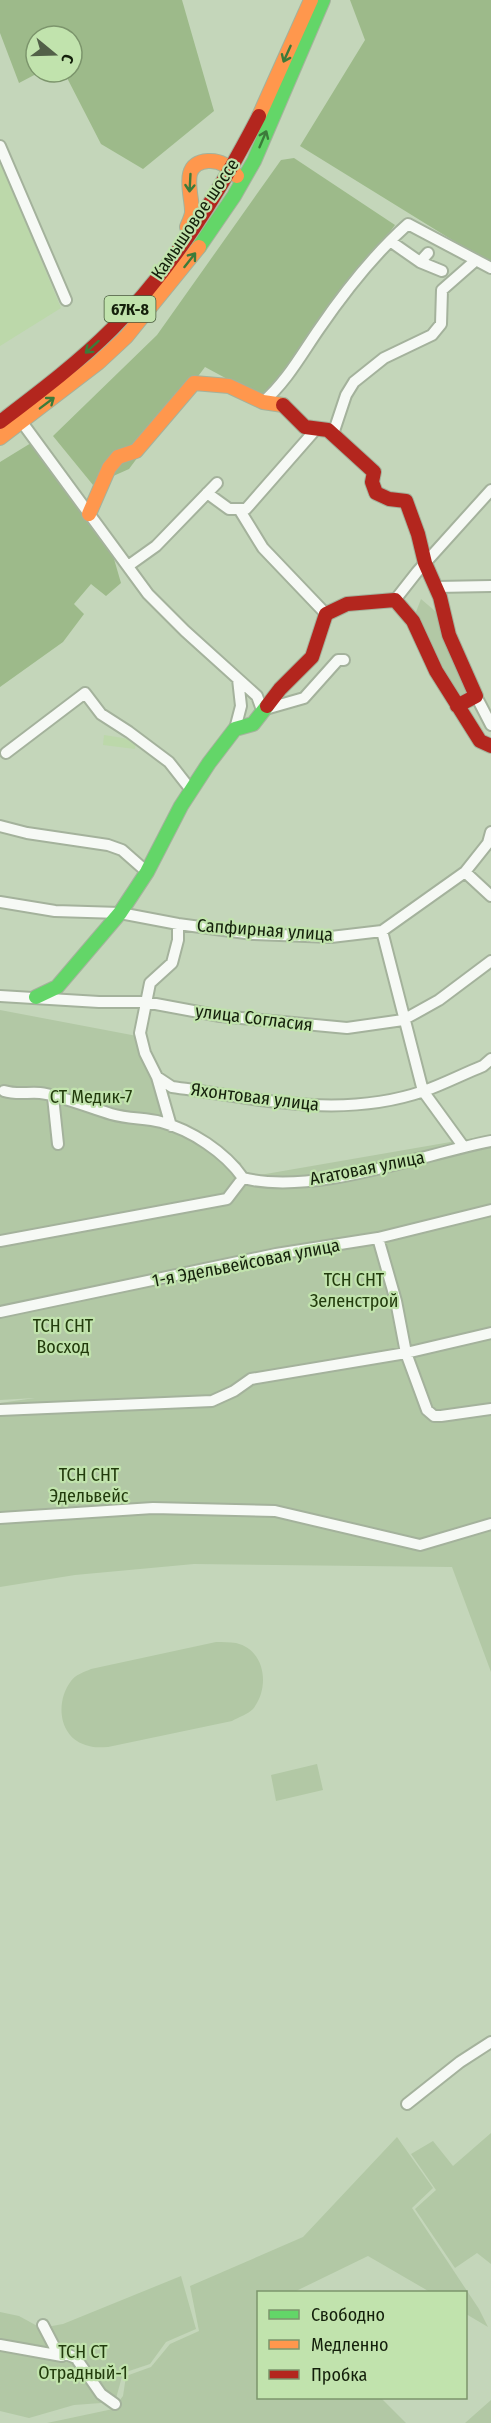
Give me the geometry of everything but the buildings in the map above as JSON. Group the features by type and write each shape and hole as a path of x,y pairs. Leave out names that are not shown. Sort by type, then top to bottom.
{"street":[{"name":"Камышовое шоссе","path":"0,422 40,392 112,329 168,266 231,169 262,111 310,0"},
{"name":"Камышовое шоссе","path":"0,438 89,370 126,337 193,256 214,227 254,161 323,0"},
{"path":"0,146 66,300"},
{"path":"168,266 174,247 192,217 188,183 199,161 211,161 231,169 237,181 214,227"},
{"path":"263,402 279,388 350,287 408,224 491,268"},
{"path":"390,241 420,262 442,271"},
{"path":"420,262 428,253"},
{"path":"333,434 346,395 354,382 384,358 432,335 441,324 442,290 475,261"},
{"path":"89,514 109,468 118,457 136,451 194,382 229,386 263,402 283,405 305,427 328,430 374,472 372,482 376,493 389,500 406,501 450,634 491,725"},
{"path":"21,422 148,594 257,696 262,710"},
{"path":"207,493 229,509 246,509 317,428"},
{"path":"128,567 156,546 217,483"},
{"path":"235,729 253,724 262,710 312,657 326,614 347,604 395,600 491,490"},
{"path":"239,509 263,548 326,614"},
{"path":"436,586 491,586"},
{"path":"395,600 413,621 436,671 480,741 491,746"},
{"path":"262,710 304,698 338,660 344,660"},
{"path":"36,998 57,987 120,913 147,872 191,790 235,729 241,706 238,679"},
{"path":"6,753 85,693 102,714 169,762 191,790"},
{"path":"457,706 476,696"},
{"path":"0,826 27,833 108,845 122,850 147,872"},
{"name":"Сапфирная улица","path":"0,902 56,911 120,913 178,924 253,933 331,937 382,931 465,872 488,843 491,832"},
{"path":"465,872 491,896"},
{"path":"171,1126 157,1077 145,1053 140,1033 150,983 172,963 178,940 178,924"},
{"path":"382,931 423,1092 463,1146"},
{"name":"улица Согласия","path":"0,996 99,1002 145,1002 220,1016 347,1028 403,1020 439,1000 491,962"},
{"name":"Яхонтовая улица","path":"157,1077 172,1087 309,1106 373,1102 423,1092 483,1066 491,1059"},
{"path":"0,1241 227,1199 243,1178 236,1167 201,1139 159,1121 130,1119 40,1093 16,1095 4,1091"},
{"path":"53,1097 58,1144"},
{"name":"Агатовая улица","path":"243,1178 264,1184 338,1177 491,1141"},
{"name":"1-я Эдельвейсовая улица","path":"0,1312 276,1254 378,1238 491,1210"},
{"path":"378,1238 396,1301 406,1353 426,1410 434,1416 491,1409"},
{"path":"0,1410 212,1401 234,1391 251,1379 406,1353 491,1333"},
{"path":"0,1518 153,1508 263,1510 420,1545 491,1524"},
{"path":"407,2104 460,2062 491,2042"},
{"path":"43,2325 48,2339 56,2350 76,2358 101,2394 115,2404"},
{"path":"34,2352 48,2339"},
{"path":"0,2345 76,2358"}],"shaded area":[{"path":"0,0 182,0 214,111 143,169 101,144 70,84 84,84 84,24 24,24 24,80 19,83 0,33"},
{"path":"350,0 491,0 491,264 300,146 365,40"},
{"path":"294,158 395,225 266,400 205,367 129,469 93,485 53,436 157,335 281,160"},
{"path":"0,161 61,308 0,346"},
{"path":"31,443 112,552 121,583 106,596 91,584 74,604 84,614 63,642 0,687 0,462"},
{"path":"104,735 136,740 135,749 103,745"}],"green space":[{"path":"421,599 435,611 471,692 459,700 414,617"},
{"path":"0,1010 137,1036 174,1120 241,1163 243,1178 491,1135 491,1672 452,1567 194,1564 75,1575 0,1587 0,1403 35,1398 0,1400"},
{"path":"216,1642 236,1643 246,1647 259,1661 263,1681 262,1691 253,1709 246,1714 232,1721 108,1747 93,1747 79,1742 65,1728 61,1709 63,1699 71,1681 77,1675 91,1669"},
{"path":"317,1764 323,1790 276,1801 271,1775"},
{"path":"491,2133 491,2264 477,2253 455,2268 415,2209 436,2190 411,2154 433,2141 453,2166"},
{"path":"397,2137 433,2188 412,2208 479,2309 488,2327 467,2315 467,2291 428,2291 368,2256 296,2291 257,2291 257,2399 382,2399 406,2423 47,2423 113,2409 123,2396 126,2376 151,2367 170,2344 199,2331 190,2286 303,2237"},
{"name":"ТСН СТ Отрадный-1","path":"181,2276 196,2329 166,2342 150,2364 123,2373 115,2402 74,2405 29,2418 0,2411 0,2312 19,2316 41,2328 63,2324"},
{"path":"491,2400 491,2423 465,2423"}],"traffic: fast":[{"path":"199,247 234,196 254,161 323,0"},
{"path":"36,997 57,987 120,913 147,872 181,806 209,763 235,729 253,724 267,706"}],"traffic: slow":[{"path":"259,116 311,0"},
{"path":"187,227 192,213 189,181 193,168 199,163 217,162 228,167 237,176"},
{"path":"0,438 98,363 126,337 199,247"},
{"path":"89,514 109,468 118,457 136,451 194,383 229,386 263,402 283,405"}],"traffic: jam":[{"path":"0,422 99,342 156,280 211,201 259,116"},
{"path":"283,405 305,427 328,430 374,472 372,482 376,493 389,499 406,501 418,534 425,563 440,597 449,635 476,696 457,706"},
{"path":"267,706 280,689 312,657 326,614 347,604 395,600 413,621 436,671 480,741 491,746"}],"park label":[{"name":"СТ Медик-7","path":"91,1097"},
{"name":"ТСН СНТ Зеленстрой","path":"354,1290"},
{"name":"ТСН СНТ Восход","path":"63,1336"},
{"name":"ТСН СНТ Эдельвейс","path":"89,1485"}]}
